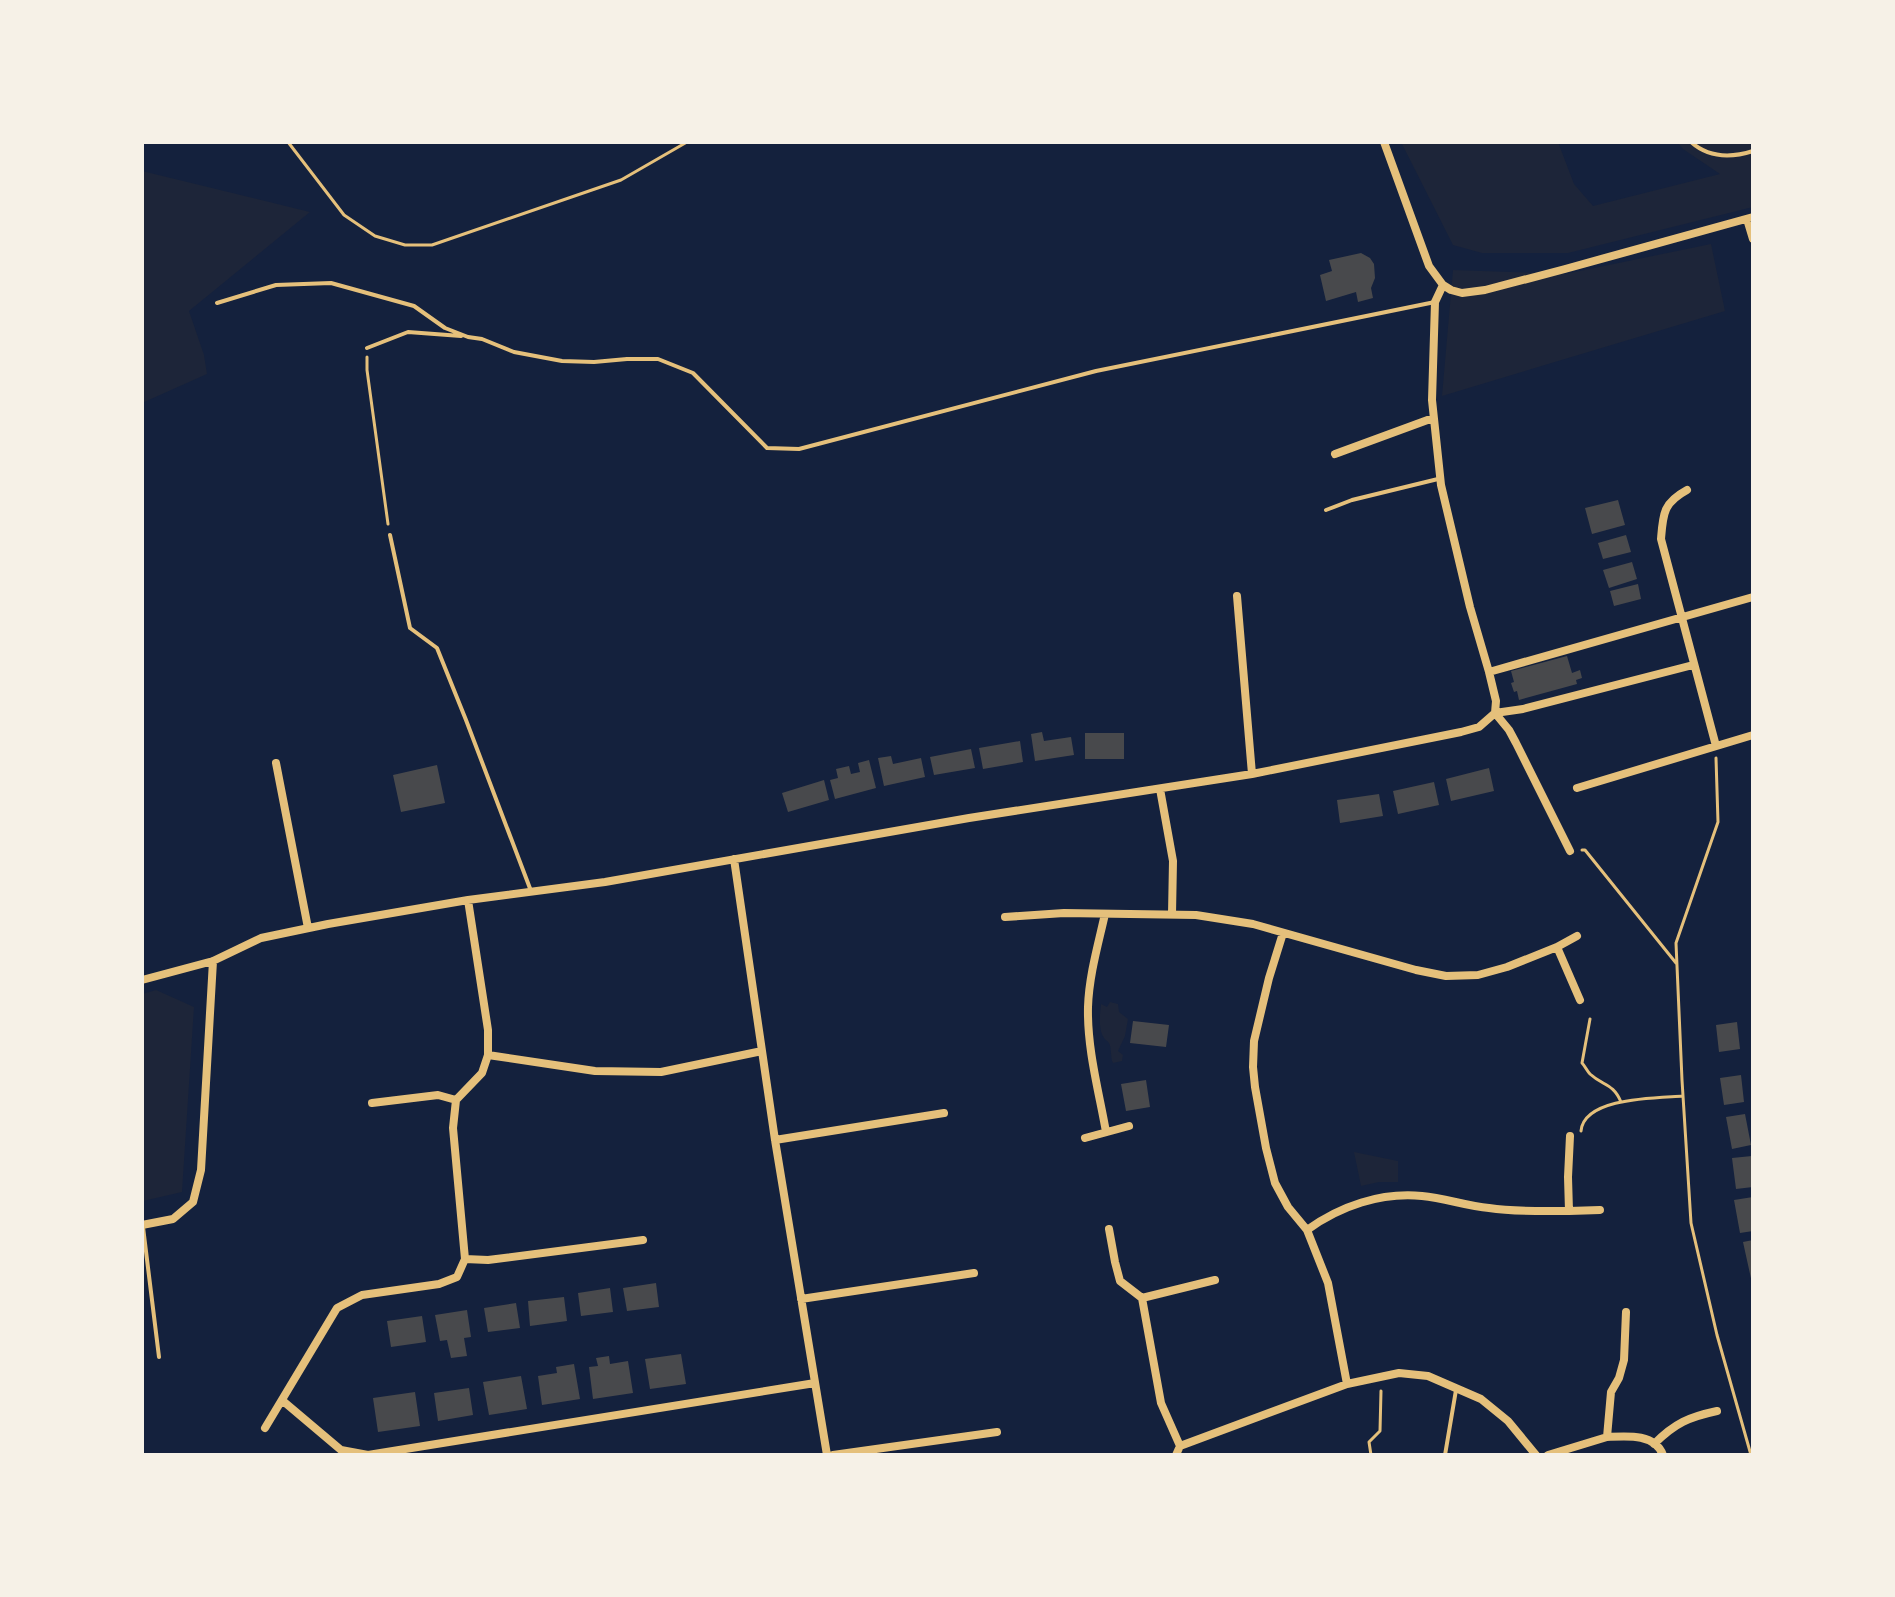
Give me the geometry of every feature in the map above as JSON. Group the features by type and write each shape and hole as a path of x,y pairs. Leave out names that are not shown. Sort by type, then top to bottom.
{"street":[{"path":"1384,142 1429,266 1443,285 1462,293 1485,290 1750,218 1753,239"},
{"path":"1443,285 1435,302 1432,400 1441,479 1470,607 1496,701 1495,713 1509,730 1570,851"},
{"path":"1335,454 1433,418"},
{"path":"1687,490 1674,497 1663,516 1661,539 1716,746"},
{"path":"1237,596 1252,774"},
{"path":"1489,672 1753,597"},
{"path":"142,980 213,961 261,938 308,928 468,900 605,882 969,818 1252,774 1461,732 1479,727 1495,713 1523,709 1693,665"},
{"path":"1577,788 1753,735"},
{"path":"276,763 308,928"},
{"path":"1160,789 1173,861 1172,914"},
{"path":"734,859 775,1140 827,1455"},
{"path":"265,1428 337,1308 362,1295 439,1284 457,1277 465,1259 453,1128 456,1100 482,1073 488,1055 488,1030 468,900"},
{"path":"1005,917 1064,913 1196,915 1253,924 1446,976 1478,975 1507,967 1577,936"},
{"path":"1105,914 1091,979 1088,1011 1106,1132"},
{"path":"1283,933 1260,1012 1253,1067 1275,1183 1288,1207 1307,1230 1328,1283 1347,1384"},
{"path":"1557,947 1580,1000"},
{"path":"142,1225 173,1219 193,1202 201,1170 213,961"},
{"path":"488,1055 595,1071 661,1072 762,1051"},
{"path":"372,1103 438,1095 456,1100"},
{"path":"775,1140 944,1113"},
{"path":"1085,1138 1129,1126"},
{"path":"1569,1211 1570,1136"},
{"path":"1307,1230 1346,1208 1390,1196 1424,1196 1487,1208 1528,1211 1600,1210"},
{"path":"1109,1229 1120,1281 1142,1298 1161,1403 1178,1451 1347,1384 1399,1373 1428,1376 1481,1399 1508,1421 1536,1455"},
{"path":"465,1259 488,1260 643,1240"},
{"path":"801,1299 974,1273"},
{"path":"1142,1298 1215,1280"},
{"path":"1607,1437 1611,1392 1624,1360 1626,1312"},
{"path":"283,1401 341,1450 368,1455 815,1383"},
{"path":"1654,1444 1676,1424 1717,1411"},
{"path":"833,1455 997,1432"},
{"path":"1548,1455 1607,1437 1635,1435 1654,1444 1663,1455"}],"lane":[{"path":"1691,142 1700,150 1717,155 1733,156 1753,151"},
{"path":"217,303 276,285 331,283 414,306 445,328 468,337"},
{"path":"367,348 408,332 482,339 514,352 562,361 658,359 693,373 767,448 799,449 1096,371 1435,302"},
{"path":"1326,510 1352,500 1441,479"},
{"path":"390,535 410,628 437,648 531,891"},
{"path":"142,1225 159,1357"},
{"path":"1445,1455 1456,1387"}],"path":[{"path":"288,142 344,215 375,236 405,245 432,245 621,180 687,142"},
{"path":"367,348 367,370 390,535"},
{"path":"1716,746 1718,822 1676,943 1683,1096 1691,1223 1717,1335 1751,1455"},
{"path":"1570,851 1585,850 1677,965"},
{"path":"1590,1019 1582,1063 1591,1076 1617,1092 1621,1102"},
{"path":"1581,1138 1582,1125 1590,1113 1614,1103 1683,1096"},
{"path":"1371,1455 1369,1442 1380,1431 1382,1377"}],"shaded area":[{"path":"1401,142 1558,142 1574,184 1593,206 1720,174 1677,142 1753,142 1753,207 1568,253 1482,253 1453,245"},
{"path":"142,171 310,212 189,311 207,374 142,403"},
{"path":"1711,244 1725,311 1442,396 1453,270 1565,274"},
{"path":"156,990 194,1007 182,1192 143,1201 142,994"},
{"path":"1110,1002 1118,1004 1119,1012 1128,1019 1118,1051 1123,1055 1122,1061 1113,1063 1110,1045 1104,1039 1100,1021 1101,1004 1107,1007"},
{"path":"1354,1152 1398,1161 1398,1182 1361,1186"}],"building":[{"path":"1361,253 1374,264 1373,298 1358,302 1356,292 1326,301 1320,275 1332,271 1329,260"},
{"path":"1618,500 1625,525 1592,534 1585,508"},
{"path":"1626,535 1631,552 1603,559 1598,543"},
{"path":"1632,562 1637,579 1609,588 1603,570"},
{"path":"1638,584 1641,599 1614,606 1610,591"},
{"path":"1567,656 1572,673 1580,670 1582,678 1576,680 1577,684 1519,700 1511,683 1514,682 1511,671"},
{"path":"1042,732 1044,741 1071,737 1074,755 1035,761 1031,734"},
{"path":"1085,733 1124,733 1124,759 1085,759"},
{"path":"1020,741 1023,762 983,769 979,748"},
{"path":"971,749 975,768 934,775 930,757"},
{"path":"891,756 893,764 921,758 925,777 884,786 878,758"},
{"path":"869,760 876,788 835,799 830,780 838,778 836,769 849,766 851,774 860,772 858,763"},
{"path":"437,765 445,803 401,812 393,775"},
{"path":"1489,768 1494,791 1451,801 1446,779"},
{"path":"824,780 829,800 788,812 782,793"},
{"path":"1434,782 1439,805 1398,814 1393,791"},
{"path":"1379,794 1383,816 1340,823 1337,800"},
{"path":"1133,1021 1169,1025 1166,1047 1130,1043"},
{"path":"1737,1022 1740,1049 1719,1052 1716,1025"},
{"path":"1741,1075 1744,1102 1724,1105 1720,1078"},
{"path":"1146,1080 1150,1107 1126,1111 1121,1084"},
{"path":"1745,1114 1751,1145 1732,1149 1726,1117"},
{"path":"1752,1156 1753,1187 1736,1189 1732,1158"},
{"path":"1753,1197 1753,1231 1740,1233 1734,1200"},
{"path":"1753,1240 1753,1283 1752,1283 1743,1242"},
{"path":"656,1283 659,1307 627,1311 623,1288"},
{"path":"610,1288 613,1312 581,1316 578,1293"},
{"path":"564,1297 567,1321 530,1326 528,1301"},
{"path":"516,1303 520,1328 488,1332 484,1308"},
{"path":"467,1310 471,1337 464,1338 467,1356 451,1358 447,1340 440,1341 435,1315"},
{"path":"422,1316 426,1342 391,1347 387,1321"},
{"path":"681,1354 686,1384 650,1389 645,1359"},
{"path":"609,1356 610,1364 628,1361 633,1393 593,1399 589,1367 598,1366 596,1358"},
{"path":"574,1364 580,1399 542,1405 538,1376 557,1373 556,1367"},
{"path":"521,1376 527,1409 489,1415 483,1382"},
{"path":"469,1388 473,1415 438,1421 434,1393"},
{"path":"415,1392 420,1426 378,1432 373,1398"}]}
